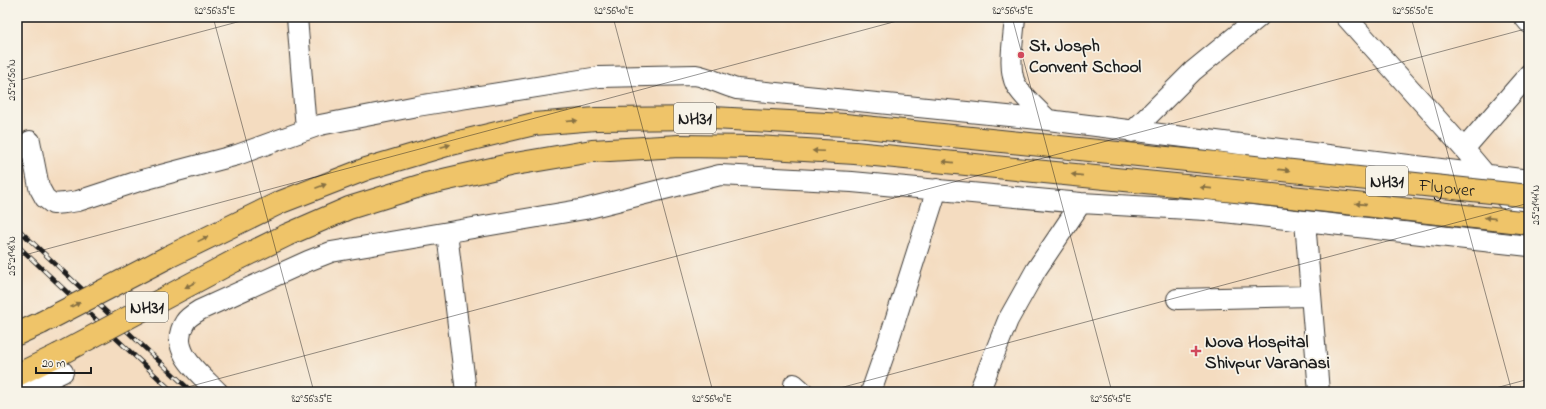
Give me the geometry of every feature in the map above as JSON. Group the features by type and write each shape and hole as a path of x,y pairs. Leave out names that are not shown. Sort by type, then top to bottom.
{"highway":[{"name":"Flyover","path":"17,334 41,323 168,256 281,202 366,169 447,145 534,124 596,119 713,118 845,125 1529,196"},
{"name":"Flyover","path":"61,363 236,260 287,235 349,208 426,184 509,165 592,151 679,146 755,147 855,153 1245,192 1529,223"},
{"name":"NH31","path":"17,375 61,363"}],"street":[{"path":"297,17 306,129"},
{"path":"1015,17 1012,78 1017,86 1048,120"},
{"path":"1132,132 1192,71 1260,17"},
{"path":"1346,17 1464,149 1485,176 1529,226"},
{"path":"1524,17 1529,23"},
{"path":"30,141 38,187 45,198 53,204 78,201 138,181 237,155 320,125 417,106 599,77 694,74 705,76 720,84 737,89 1048,120 1132,132 1485,176 1529,180"},
{"path":"1464,149 1529,74"},
{"path":"218,392 192,366 184,355 179,341 185,320 200,310 301,264 331,252 585,209 720,175 852,182 1081,203 1206,210 1529,246"},
{"path":"870,392 887,346 937,189"},
{"path":"978,392 1008,320 1036,270 1081,203"},
{"path":"1306,221 1319,392"},
{"path":"447,233 466,392"},
{"path":"1177,299 1311,296"},
{"path":"22,392 61,363"}],"railway":[{"path":"17,228 192,392"},
{"path":"17,245 173,392"}],"place":[{"name":"St. Josph Convent School","path":"1021,55"},
{"name":"Nova Hospital Shivpur Varanasi","path":"1196,351"}]}
